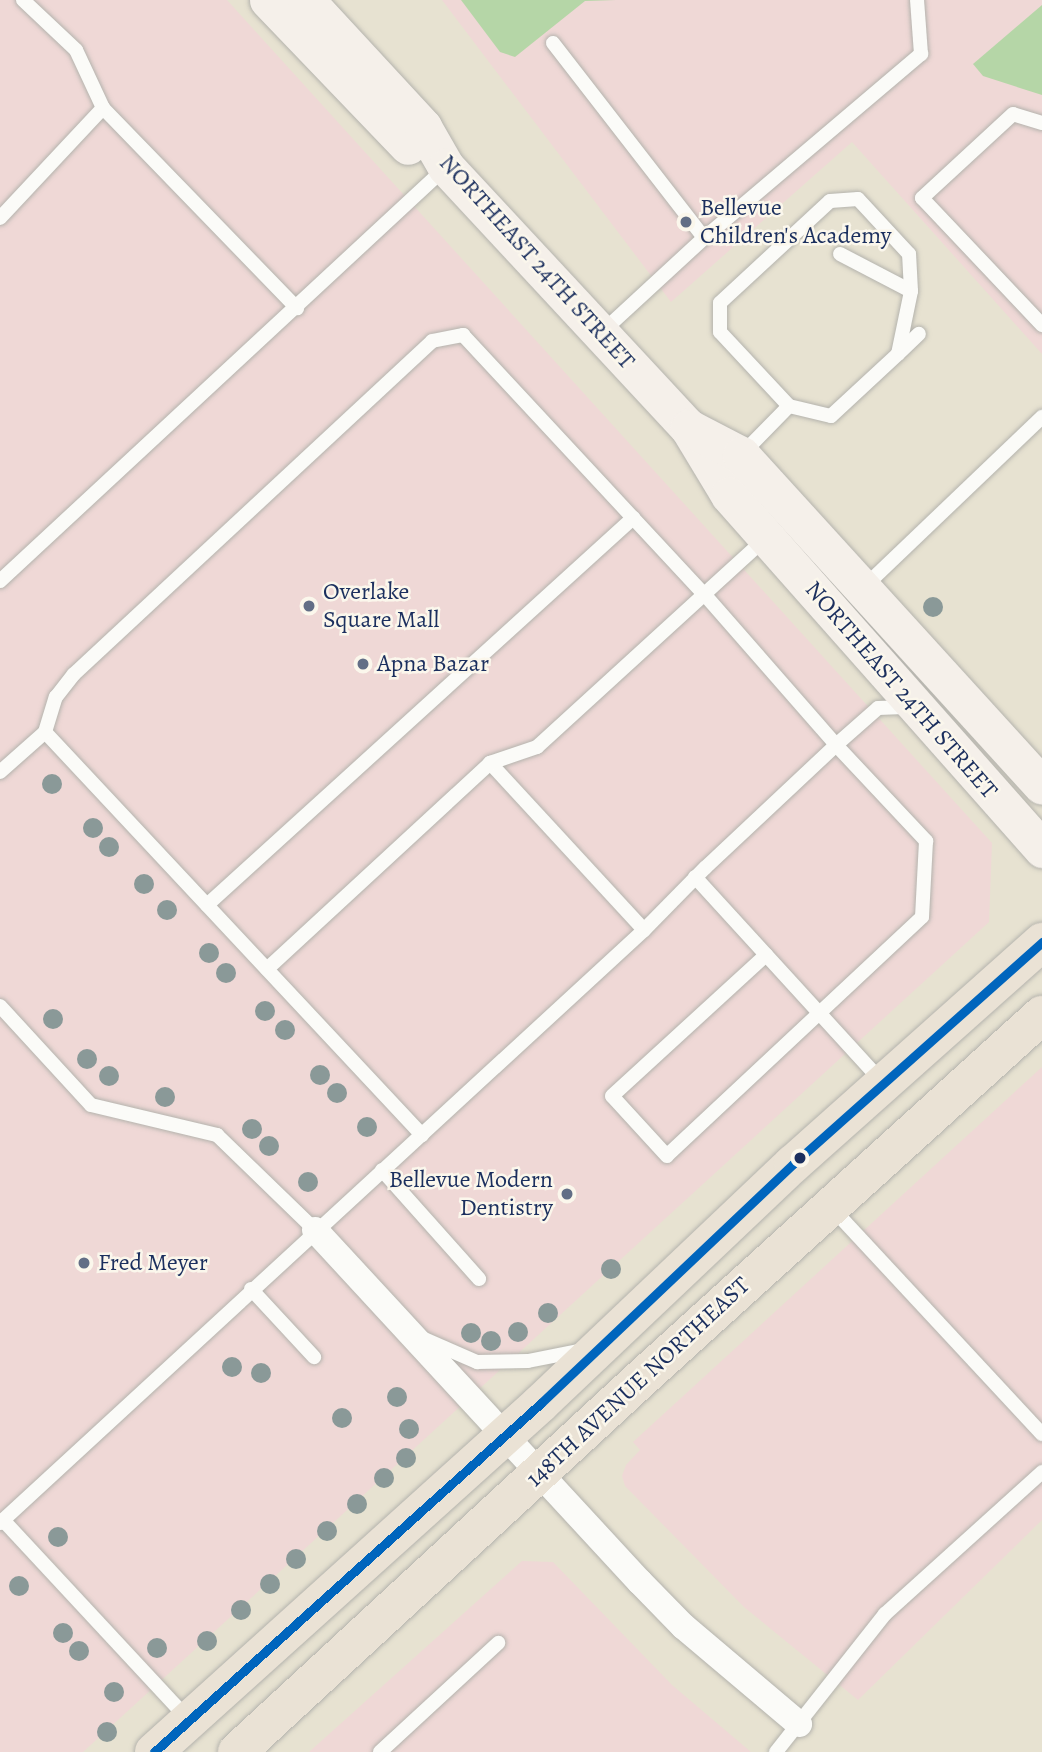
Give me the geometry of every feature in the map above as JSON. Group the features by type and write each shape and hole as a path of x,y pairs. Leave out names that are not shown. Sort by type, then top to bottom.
{"main road":[{"path":"268,0 405,144 446,167"},
{"name":"NORTHEAST 24TH STREET","path":"306,0 423,127 446,167 688,428 729,495 1042,849"},
{"name":"NORTHEAST 24TH STREET","path":"688,428 740,455 1042,786"},
{"path":"915,706 967,702"},
{"name":"148TH AVENUE NORTHEAST","path":"154,1752 505,1434 883,1083 1042,942"},
{"name":"148TH AVENUE NORTHEAST","path":"237,1752 1042,1015"}],"street":[{"path":"315,1230 683,1626 799,1724"}],"lane":[{"path":"23,0 76,50 103,108 297,308"},
{"path":"600,334 704,238 921,54 917,0"},
{"path":"553,43 704,238"},
{"path":"0,218 103,108"},
{"path":"1042,122 1013,114 922,198 1042,325"},
{"path":"0,580 297,308 446,167"},
{"path":"898,354 911,291 909,254 858,199 831,201 720,303 720,332 789,406 831,416 898,354 919,334"},
{"path":"840,254 911,291"},
{"path":"0,772 45,732 55,697 74,674 432,341 463,335 704,594 836,745 926,841 922,917 667,1156 612,1096 766,956"},
{"path":"740,455 789,406"},
{"path":"862,589 1042,417"},
{"path":"207,905 633,518"},
{"path":"267,969 491,763 537,747 766,538"},
{"path":"189,1720 1,1521 644,930 695,877 836,745 878,708 915,706"},
{"path":"45,732 422,1135"},
{"path":"491,763 644,930"},
{"path":"695,877 883,1083"},
{"path":"0,1006 91,1105 217,1135 315,1230"},
{"path":"382,1170 479,1279"},
{"path":"831,1206 1042,1434"},
{"path":"251,1289 314,1357"},
{"path":"413,1335 477,1362 528,1361 598,1347"},
{"path":"776,1752 885,1614 1042,1472"},
{"path":"380,1752 498,1643"}],"shaded area":[{"path":"0,0 227,0 992,843 989,922 83,1752 0,1752"},
{"name":"Bellevue Children's Academy","path":"442,0 1042,0 1042,354 852,142 671,302"},
{"path":"1042,1067 1042,1520 858,1700 744,1607 625,1486 622,1476 626,1465 640,1450 633,1442"},
{"path":"522,1561 553,1562 672,1685 751,1752 309,1752"}],"green space":[{"path":"461,0 616,0 585,1 515,57 500,52"},
{"path":"1042,5 1042,95 983,76 973,64"}],"transit line":[{"path":"154,1752 541,1403 793,1164 1042,942"}],"place":[{"name":"Bellevue Children's Academy","path":"686,222"},
{"name":"Overlake Square Mall","path":"309,606"},
{"name":"Apna Bazar","path":"363,664"},
{"name":"Bellevue Modern Dentistry","path":"567,1194"},
{"name":"Fred Meyer","path":"84,1263"}]}
